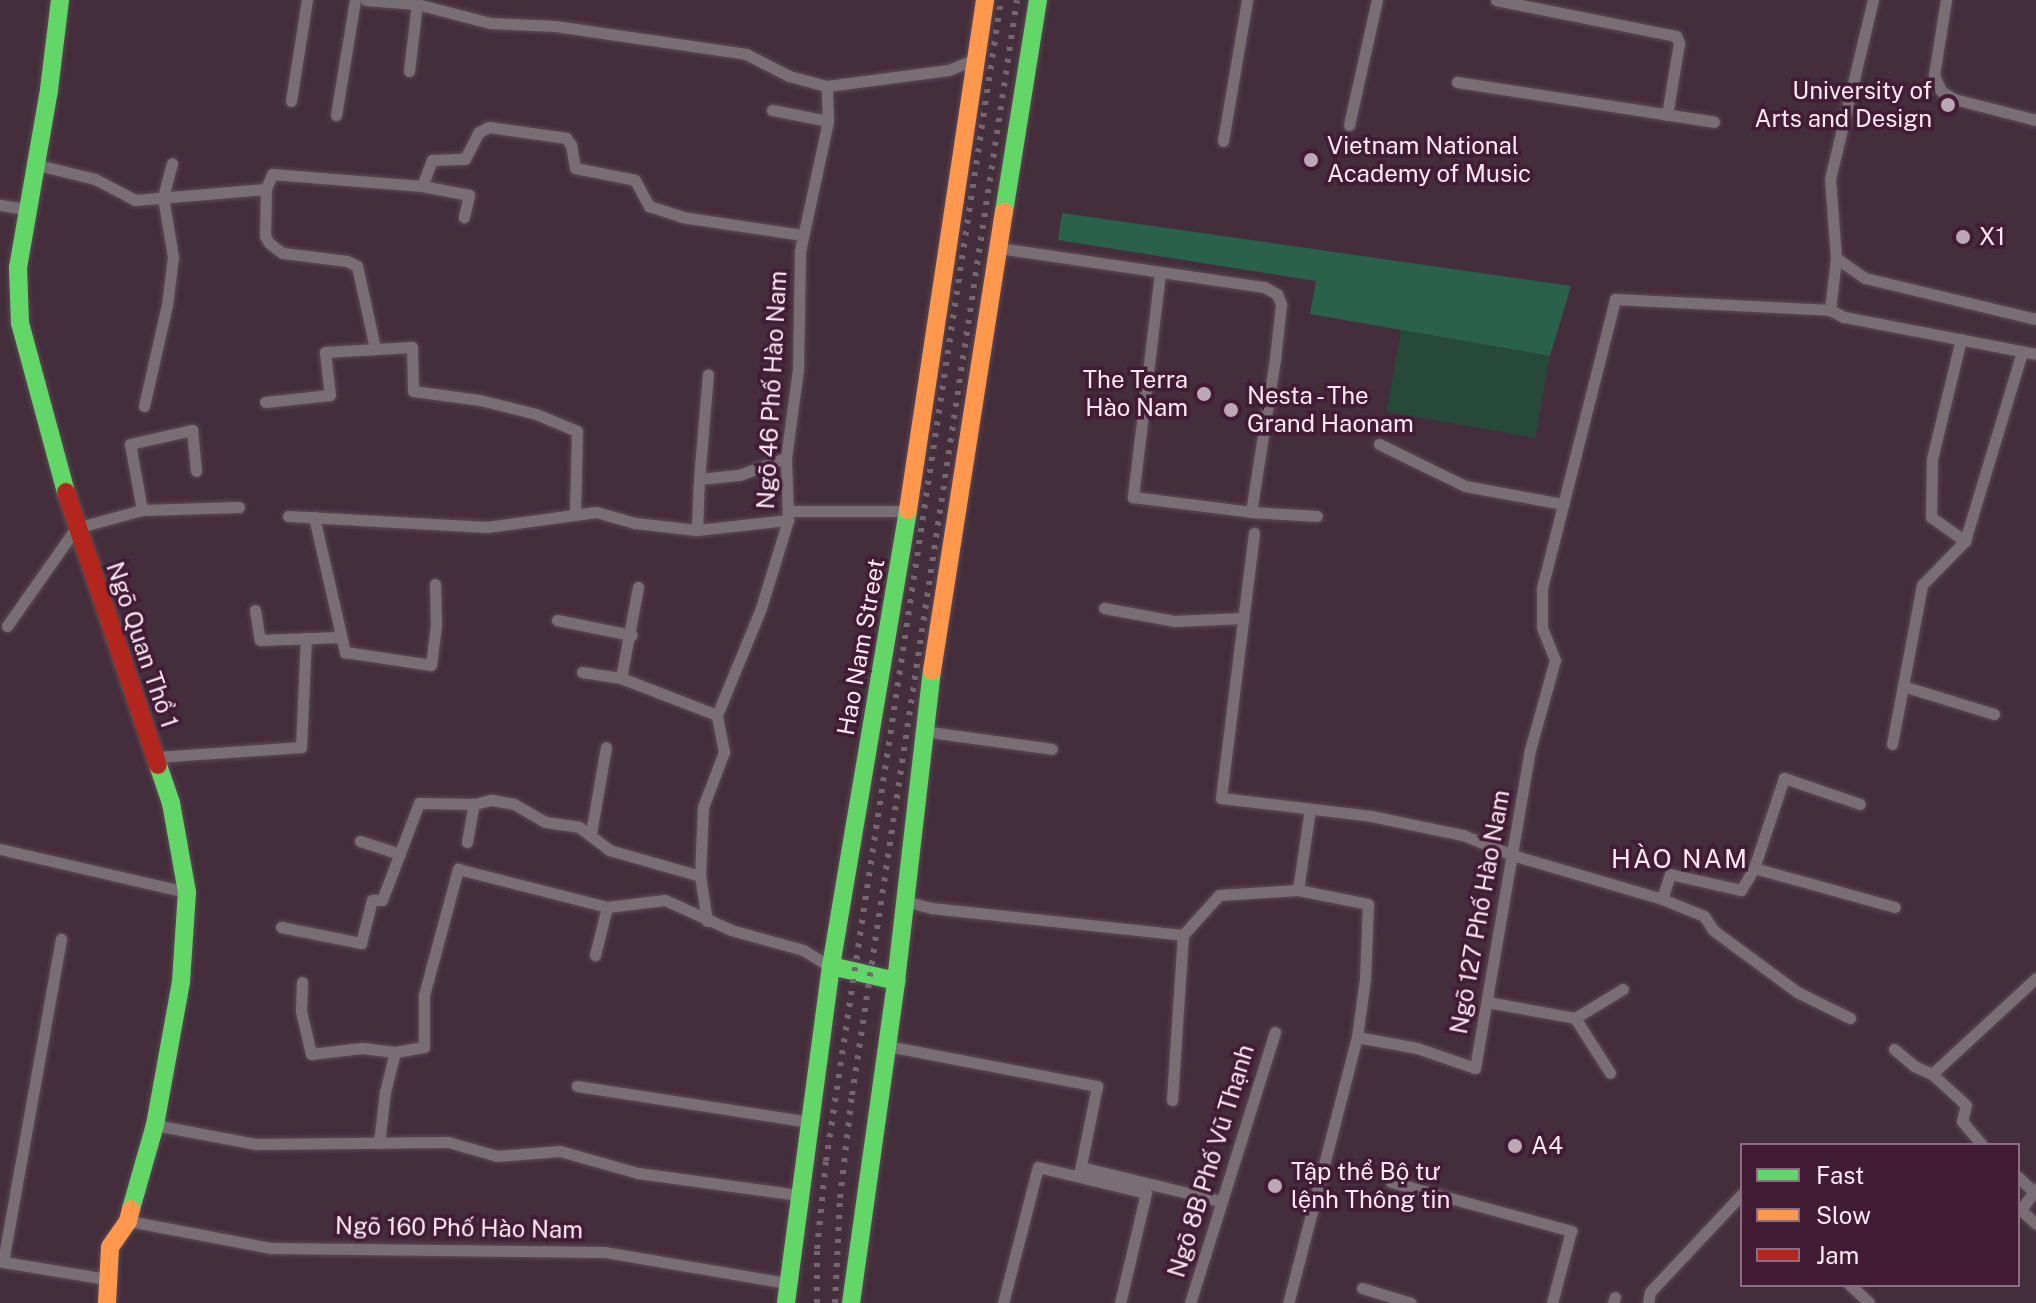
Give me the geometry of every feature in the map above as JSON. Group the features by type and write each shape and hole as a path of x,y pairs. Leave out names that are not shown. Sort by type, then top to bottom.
{"main road":[{"name":"Ngõ Quan Thổ 1","path":"60,0 18,267 20,323 76,528 171,803 187,892 181,982 155,1125 128,1221 110,1247 107,1303"},
{"name":"Hao Nam Street","path":"786,1303 831,966 907,511 989,61 985,0"},
{"path":"851,1303 896,981 922,731 1038,0"},
{"path":"989,61 1028,67"},
{"path":"907,511 958,519"},
{"path":"831,966 896,981"}],"lane":[{"path":"291,101 307,0"},
{"path":"336,115 355,0"},
{"path":"366,0 417,4 490,23 555,26 746,54 789,76 827,86 949,70 989,61"},
{"path":"1223,141 1247,0"},
{"path":"1349,125 1377,0"},
{"path":"1496,0 1676,36 1679,43 1667,115"},
{"path":"1873,0 1830,179 1836,258 1830,310 1844,317 2036,354"},
{"path":"1946,0 1934,75 1941,91 1954,99 2036,120"},
{"path":"409,71 417,4"},
{"path":"1457,82 1714,122"},
{"name":"Ngõ 46 Phố Hào Nam","path":"717,715 761,608 789,515 786,458 798,369 800,251 828,121 827,86"},
{"path":"772,110 828,121"},
{"path":"422,186 432,160 465,159 479,132 489,127 566,138 571,145 575,168 635,180 645,203 660,210 682,217 803,235"},
{"path":"144,406 167,305 173,257 163,197 172,163"},
{"path":"36,165 95,179 135,200 266,189"},
{"path":"375,348 357,266 347,261 275,249 265,236 266,189 272,174 422,186 469,195 464,217"},
{"path":"0,205 26,209"},
{"path":"999,248 1264,287 1277,294 1281,304 1275,359 1251,512"},
{"path":"1836,258 1865,278 2036,319"},
{"path":"1160,273 1133,497 1251,512 1317,516"},
{"name":"Ngõ 127 Phố Hào Nam","path":"1357,1037 1417,1048 1475,1068 1530,750 1555,660 1542,627 1542,588 1615,299 1830,310"},
{"path":"1961,339 1932,459 1931,517 1965,541"},
{"path":"265,402 330,395 325,352 412,347 413,391 480,400 536,414 577,431 575,514"},
{"path":"1892,744 1906,687 1922,585 1965,541 2022,352"},
{"path":"697,530 708,374"},
{"path":"142,510 130,444 192,430 196,471"},
{"path":"1379,444 1465,486 1563,504"},
{"path":"699,479 739,475 786,458"},
{"path":"7,626 76,528 142,510 239,507"},
{"path":"288,516 487,527 596,512 635,523 697,530 789,515 907,511"},
{"path":"314,517 339,637 345,652 431,665 436,625 435,584"},
{"path":"1254,533 1221,798 1371,816 1463,835 1512,855 1662,899 1704,916 1713,930 1797,992 1850,1018"},
{"path":"621,678 638,587"},
{"path":"1104,608 1174,621 1243,618"},
{"path":"255,610 260,640 339,637"},
{"path":"557,620 631,635"},
{"path":"156,757 301,747 306,638"},
{"path":"582,672 621,678 717,715 724,752 703,807 700,876 707,921"},
{"path":"1906,687 1994,714"},
{"path":"922,731 1052,749"},
{"path":"591,833 606,747"},
{"path":"1662,899 1670,874 1741,890 1754,868 1784,778 1860,804"},
{"path":"281,927 361,943 372,900 382,900 419,803 474,804 492,800 514,804 545,822 579,827 591,833 609,850 700,876"},
{"path":"467,842 474,804"},
{"path":"1298,890 1310,809"},
{"path":"360,841 400,854"},
{"path":"0,849 187,892"},
{"path":"1754,868 1895,907"},
{"path":"302,982 301,1011 311,1054 362,1048 395,1052 424,1047 424,995 458,869 607,907 665,900 707,921 803,950 831,966"},
{"path":"1172,1100 1183,935 1219,895 1298,890 1368,904 1365,979 1357,1037 1288,1303"},
{"path":"904,901 931,908 1183,935"},
{"path":"595,955 607,907"},
{"path":"61,939 3,1262 108,1279"},
{"path":"1932,1074 2036,978"},
{"path":"1487,1002 1575,1018 1623,989"},
{"path":"1575,1018 1610,1073"},
{"name":"Ngõ 8B Phố Vũ Thạnh","path":"1190,1303 1275,1032"},
{"path":"887,1045 1097,1086 1080,1171"},
{"path":"1894,1049 1914,1066 1932,1074 1966,1105 1962,1121 1980,1143"},
{"path":"379,1143 385,1092 395,1052"},
{"path":"577,1086 810,1123"},
{"path":"155,1125 256,1144 448,1142 497,1156 560,1151 638,1173 800,1195"},
{"path":"1003,1303 1038,1167 1080,1171 1221,1201"},
{"path":"1080,1171 1146,1193 1120,1303"},
{"path":"1391,1182 1571,1231 1552,1303"},
{"path":"2035,1191 2021,1210 2036,1224"},
{"path":"1648,1303 1650,1292 1740,1196"},
{"name":"Ngõ 160 Phố Hào Nam","path":"128,1221 271,1248 605,1252 788,1283"},
{"path":"1852,1287 1869,1303"},
{"path":"1362,1288 1411,1303"}],"green space":[{"path":"1062,213 1571,286 1550,356 1310,314 1316,281 1058,240"},
{"path":"1401,330 1550,356 1535,438 1387,412"}],"railway":[{"path":"817,1303 817,1249 826,1161 1001,0"},
{"path":"835,1303 840,1198 852,1095 1017,0"}],"traffic: fast":[{"path":"60,0 49,90 18,267 20,323 66,492"},
{"path":"1004,212 1038,0"},
{"path":"786,1303 831,966 908,510"},
{"path":"851,1303 896,981 932,671"},
{"path":"131,1209 155,1125 181,982 187,892 171,803 158,765"},
{"path":"831,966 896,981"}],"traffic: slow":[{"path":"908,510 985,0"},
{"path":"932,671 1004,212"},
{"path":"107,1303 110,1247 128,1221 131,1209"}],"traffic: jam":[{"path":"66,492 158,765"}],"place":[{"name":"University of Arts and Design","path":"1948,105"},
{"name":"Vietnam National Academy of Music","path":"1311,160"},
{"name":"X1","path":"1963,237"},
{"name":"The Terra Hào Nam","path":"1204,394"},
{"name":"Nesta - The Grand Haonam","path":"1231,410"},
{"name":"A4","path":"1515,1146"},
{"name":"Tập thể Bộ tư lệnh Thông tin","path":"1275,1186"}],"district":[{"name":"HÀO NAM","path":"1680,859"}]}
